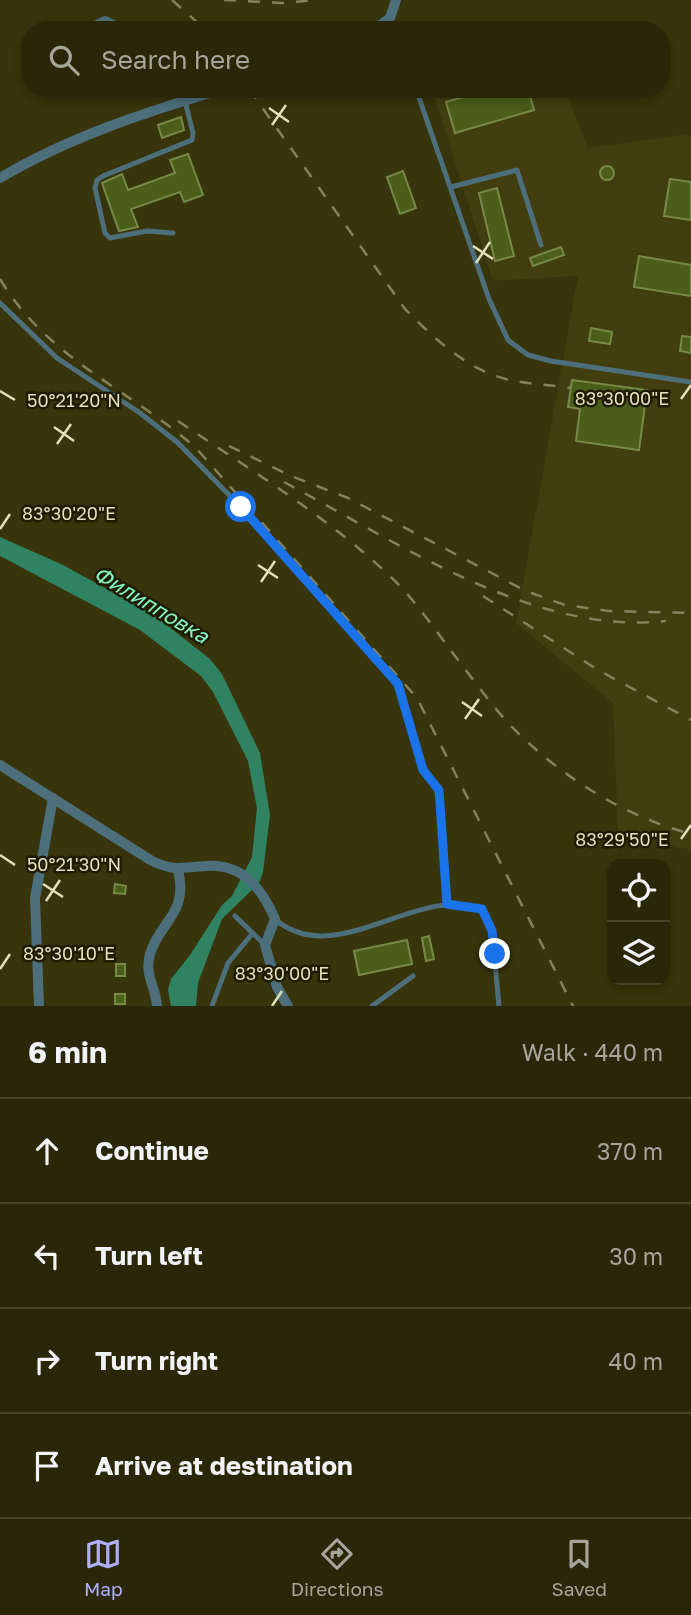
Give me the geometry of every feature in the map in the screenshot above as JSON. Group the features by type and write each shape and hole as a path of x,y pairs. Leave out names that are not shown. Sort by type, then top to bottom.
{"street":[{"path":"386,21 390,18 396,0"},
{"path":"0,178 91,132 184,98"},
{"path":"0,765 152,861 178,870 222,866 259,886 275,919 265,945 277,987 288,1006"},
{"path":"39,1006 35,898 52,798"},
{"path":"156,1006 156,995 147,977 148,963 150,951 180,899 183,887 178,870"}],"lane":[{"path":"173,233 147,231 110,238 105,233 96,188 97,180 103,176 192,141 189,98"},
{"path":"418,98 489,299 508,340 528,355 551,361 691,382"},
{"path":"451,187 517,170 541,245"},
{"path":"0,303 57,358 140,413 177,442 241,507 398,684 423,770 439,790 447,904"},
{"path":"275,919 288,930 315,936 337,934 447,904 472,905 482,909 488,917 492,931 499,1006"},
{"path":"235,916 265,945"},
{"path":"212,1006 228,963 252,934"},
{"path":"372,1006 413,976"}],"shaded area":[{"path":"435,98 569,98 588,148 691,136 691,850 618,831 613,703 516,623 578,276 493,281"},
{"path":"0,537 63,565 154,615 210,659 222,674 260,753 270,815 263,872 259,883 222,919 198,983 196,1006 171,1006 168,990 171,979 222,905 232,896 252,857 257,808 248,761 213,692 201,676 140,630 0,556"}],"building":[{"path":"460,98 531,98 534,110 455,133 446,102"},
{"path":"181,117 184,130 162,138 158,125"},
{"path":"188,154 203,195 184,202 180,192 131,209 138,227 119,231 102,183 122,174 128,190 175,173 170,160"},
{"path":"604,166 610,166 614,173 610,180 604,180 600,176 600,170"},
{"path":"403,171 416,208 400,214 387,177"},
{"path":"670,179 691,182 691,220 664,216"},
{"path":"497,188 514,256 495,261 479,193"},
{"path":"561,247 564,255 533,266 530,258"},
{"path":"639,256 691,265 691,296 634,287"},
{"path":"591,328 612,332 610,344 589,341"},
{"path":"682,336 691,337 691,353 680,351"},
{"path":"572,380 647,390 639,450 576,441 580,409 568,407"},
{"path":"115,884 126,886 125,894 114,893"},
{"path":"429,936 434,959 426,961 422,938"},
{"path":"407,940 412,964 359,975 354,951"},
{"path":"116,964 125,964 125,976 116,976"},
{"path":"115,994 125,994 125,1004 115,1004"}],"railway":[{"path":"172,0 196,21"},
{"path":"224,0 283,3 316,0"},
{"path":"255,98 405,309 427,331 464,360 491,374 522,382 571,388"},
{"path":"0,279 19,307 65,352 196,448 417,698 573,1006"},
{"path":"178,421 290,496 370,558 411,598 504,718 550,761 617,805 641,817 691,834"},
{"path":"229,446 291,476 348,498 526,591 565,605 609,611 691,613"},
{"path":"284,482 420,556 468,580 517,599 567,614 616,622 666,621"},
{"path":"483,596 598,670 691,720"}],"route":[{"path":"241,507 398,684 423,770 439,790 447,904 472,905 482,909 488,917 495,954"}],"water label":[{"name":"Филипповка","path":"151,605"}]}
